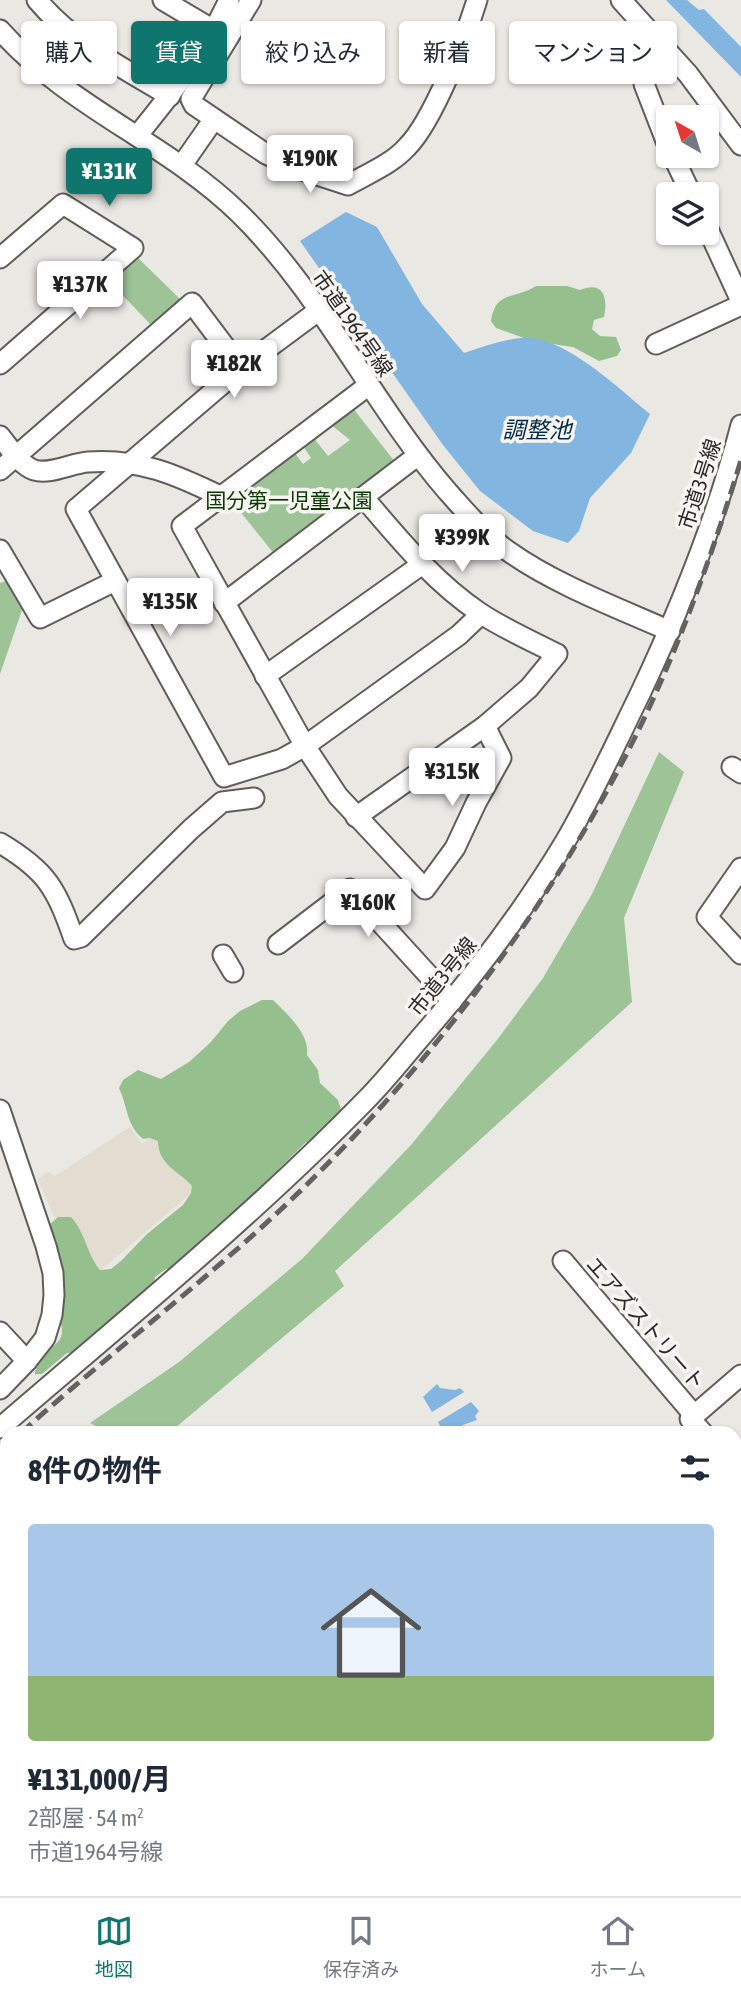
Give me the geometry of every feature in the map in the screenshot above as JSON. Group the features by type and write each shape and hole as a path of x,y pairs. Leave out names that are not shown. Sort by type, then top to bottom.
{"street":[{"path":"37,0 51,17 83,44 170,96"},
{"path":"163,0 198,21"},
{"path":"220,21 229,0"},
{"path":"251,0 191,99 194,105 265,154 348,186 381,167 407,147 425,123 470,23 477,0"},
{"path":"621,0 640,21"},
{"name":"市道1964号線","path":"0,30 44,74 91,108 182,165 239,213 318,311 417,456 486,533 509,552 556,578 670,631"},
{"path":"677,61 741,145"},
{"path":"137,136 178,84"},
{"path":"643,84 656,116"},
{"path":"182,165 214,119"},
{"path":"0,258 63,204 132,248 0,364"},
{"path":"656,344 741,303 715,245"},
{"path":"0,471 192,303 241,368"},
{"path":"318,311 241,368 76,509 224,777 282,760 305,746 459,635 481,614"},
{"path":"369,385 182,526 305,746 338,796 425,889 455,848 501,758 485,726"},
{"name":"市道3号線","path":"2,1426 261,1202 367,1099 452,1001 527,901 566,840 670,631 707,532 741,425"},
{"path":"0,436 17,456 34,470 87,462 131,463 172,473 222,497"},
{"path":"224,603 417,456"},
{"path":"356,817 485,726 529,688 557,654 481,614 421,565 364,498"},
{"path":"0,550 40,618 115,581"},
{"path":"265,676 421,565"},
{"path":"0,843 39,870 54,888 75,939 81,937 222,802 254,798"},
{"path":"741,868 707,918 741,954"},
{"path":"278,944 350,889 452,1001"},
{"path":"0,1110 53,1273 52,1315 46,1338 0,1389"},
{"name":"エアズストリート","path":"563,1261 694,1415 690,1419 696,1426"},
{"path":"0,1332 27,1362"},
{"path":"694,1415 741,1375"}],"shaded area":[{"path":"130,1127 142,1144 159,1133 195,1190 101,1270 92,1263 65,1220 54,1217 38,1179 48,1172 55,1176"}],"green space":[{"path":"134,254 182,301 152,326 113,285 111,275"},
{"path":"536,286 599,289 604,297 604,317 594,320 592,329 600,336 616,337 621,350 617,356 599,361 573,347 532,341 496,328 491,321 497,304 507,297"},
{"name":"国分第一児童公園","path":"352,407 395,462 275,555 231,500 294,452 303,464 311,458 303,446 313,437 328,456 350,440 330,424"},
{"path":"6,581 22,610 0,674 0,583"},
{"path":"659,752 684,772 624,918 632,1002 335,1271 344,1286 177,1426 96,1426 90,1423 179,1362 302,1259 411,1145 497,1040 543,978 592,894"},
{"path":"262,1000 273,1000 301,1032 307,1055 318,1070 320,1083 338,1100 341,1110 337,1122 304,1144 262,1186 258,1194 175,1269 166,1269 155,1277 153,1294 82,1352 67,1353 42,1374 35,1374 43,1357 61,1338 62,1333 57,1242 49,1225 58,1217 71,1217 80,1229 100,1270 111,1269 147,1234 183,1205 191,1193 192,1186 161,1156 158,1141 143,1139 133,1128 119,1088 123,1080 138,1070 161,1079 189,1062 240,1011"}],"water":[{"path":"666,0 687,0 699,10 704,9 741,47 741,77"},
{"name":"調整池","path":"346,212 377,227 422,304 464,353 499,342 521,338 537,339 555,345 590,365 650,414 631,453 590,498 579,531 568,543 533,531 480,491 443,445 300,241"},
{"path":"437,1384 440,1388 460,1388 464,1392 432,1412 423,1397"},
{"path":"471,1402 479,1411 475,1416 477,1420 462,1426 440,1426 438,1422"}],"railway":[{"path":"29,1426 244,1243 323,1168 415,1068 500,959 576,845 630,748 684,627 741,460"}]}
